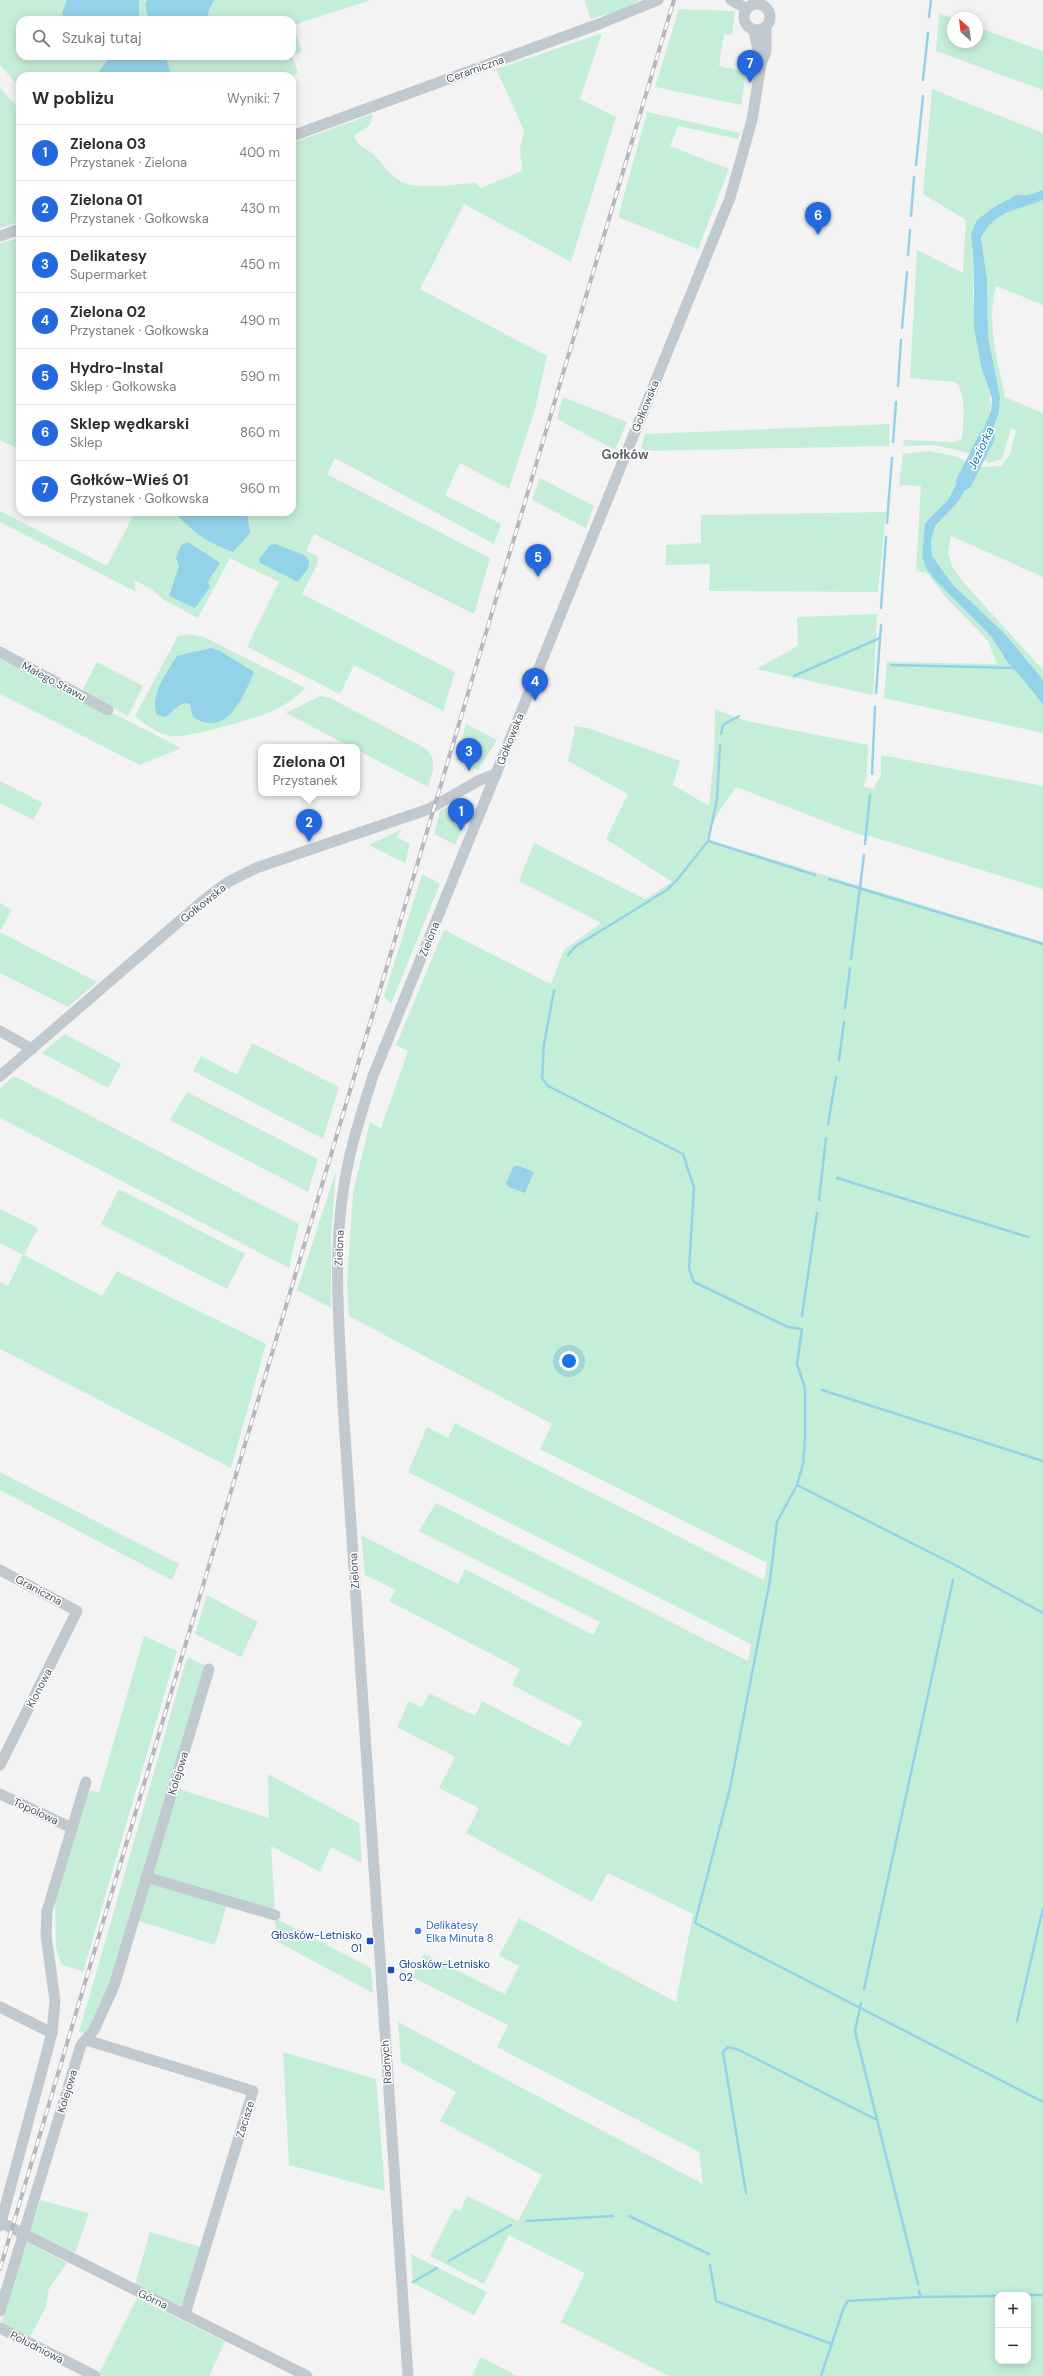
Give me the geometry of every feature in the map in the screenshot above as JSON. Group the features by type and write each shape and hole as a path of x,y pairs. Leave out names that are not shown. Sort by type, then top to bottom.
{"street":[{"name":"Ceramiczna","path":"296,135 605,22 658,0"},
{"path":"731,0 746,9"},
{"path":"754,4 766,4 770,19 766,27 754,31 744,22 746,9 754,4"},
{"name":"Gołkowska","path":"0,1076 204,900 228,882 256,868 429,809 478,781 496,774 730,198 752,120 761,64 766,52 766,27"},
{"name":"Gołkowska","path":"754,31 761,64"},
{"path":"0,236 16,230"},
{"name":"Małego Stawu","path":"0,652 108,710"},
{"name":"Zielona","path":"366,1748 343,1389 338,1258 342,1198 355,1131 373,1076 496,774"},
{"path":"0,1031 32,1049"},
{"name":"Graniczna","path":"0,1570 77,1611"},
{"name":"Klonowa","path":"0,1765 77,1611"},
{"name":"Kolejowa","path":"0,2311 81,2045 94,2030 114,1986 209,1669"},
{"name":"Radnych","path":"366,1748 408,2376"},
{"path":"0,2223 52,2033 55,2001 46,1934 47,1911 86,1782"},
{"name":"Topolowa","path":"0,1794 72,1828"},
{"path":"146,1877 275,1915"},
{"path":"0,2007 52,2033"},
{"name":"Zacisze","path":"86,2040 253,2091 185,2314"},
{"name":"Górna","path":"0,2223 307,2376"},
{"name":"Południowa","path":"0,2328 96,2376"}],"green space":[{"path":"0,0 67,0 62,13 64,16 16,16 16,60 107,60 99,72 16,72 16,83 0,65"},
{"path":"139,0 147,0 145,5 148,16 138,16"},
{"path":"214,0 371,0 296,24 296,16 208,16"},
{"path":"584,0 640,0 624,9 591,19"},
{"path":"679,9 735,11 732,35 724,34 719,66 746,72 741,105 655,87"},
{"path":"939,13 947,16 947,48 983,48 983,29 1043,51 1043,90 936,51"},
{"path":"602,33 580,99 616,117 571,262 464,204 420,289 547,356 535,409 509,489 460,463 445,495 501,524 494,544 335,458 327,474 490,558 474,614 314,534 306,551 318,557 317,565 302,594 455,672 443,711 354,665 340,694 247,647 279,582 230,558 198,618 164,600 151,589 134,580 136,592 0,522 0,511 107,566 133,516 178,516 183,522 250,533 248,516 296,516 296,142 373,114 370,125 354,136 360,145 373,154 397,179 417,186 475,183 481,188 522,171 520,149 524,130 496,69"},
{"path":"296,34 302,52 296,54"},
{"path":"167,60 293,60 298,73 296,74 296,72 170,72"},
{"path":"0,88 16,106 16,223 0,228"},
{"path":"932,89 1043,133 1043,190 1028,195 1016,195 994,207 972,248 974,268 973,298 991,404 988,421 973,454 935,445 903,446 904,440 953,442 962,439 963,402 962,395 956,382 910,378 917,250 963,273 966,220 923,194"},
{"path":"647,112 740,133 738,139 678,126 670,146 729,169 698,249 618,217"},
{"path":"1043,200 1043,305 996,286 992,314 996,356 1005,397 1043,413 1043,577 951,536 948,553 952,566 965,584 1043,670 1043,680 970,601 953,585 932,556 931,542 935,526 958,502 979,467 1001,466 1010,454 1016,430 1011,428 1002,459 989,463 981,459 999,414 1000,397 988,336 987,279 981,238 993,221 1000,216"},
{"path":"16,238 16,448 0,440 0,244"},
{"path":"563,397 627,422 615,450 557,419"},
{"path":"890,424 889,446 645,451 641,448 645,434"},
{"path":"929,451 955,456 968,462 948,500 925,523 922,556 968,613 991,636 1008,663 1043,705 1043,733 884,698 887,662 997,664 988,641 948,600 927,573 916,571 921,486 899,485 903,454"},
{"path":"540,478 594,506 586,528 532,500"},
{"path":"886,512 878,592 709,591 710,564 666,565 666,545 701,543 701,515"},
{"path":"877,614 873,695 756,669 798,646 797,617"},
{"path":"190,634 204,637 305,688 289,702 262,715 219,728 189,734 169,736 160,733 135,716 178,636","holes":["243,697 193,709 190,704 182,702"]},
{"path":"0,656 181,748 140,765 0,694"},
{"path":"97,662 143,686 128,716 82,691"},
{"path":"320,696 330,698 425,748 433,762 428,787 360,752 360,744 345,744 286,713"},
{"path":"715,709 747,721 868,745 867,778 863,786 873,789 881,775 881,755 1043,786 1043,889 870,836 860,835 736,787 718,813 706,839 1043,942 1043,2376 669,2376 561,2322 585,2273 509,2235 484,2284 430,2256 454,2209 460,2211 467,2196 518,2221 542,2175 440,2121 456,2092 401,2062 398,2022 703,2184 699,2152 497,2047 508,2025 412,1977 424,1954 505,1994 519,1966 499,1956 519,1918 676,2002 693,1914 608,1873 592,1902 466,1833 479,1808 439,1788 455,1757 397,1727 409,1701 422,1707 429,1693 475,1716 482,1701 569,1746 583,1722 512,1685 520,1669 389,1601 396,1590 365,1575 361,1535 458,1584 465,1569 593,1635 600,1622 419,1531 436,1503 748,1661 751,1644 408,1472 427,1427 448,1438 455,1423 764,1580 767,1563 540,1449 552,1424 349,1316 347,1281 353,1193 370,1122 381,1128 408,1051 396,1045 444,930 551,984 564,950 601,923 519,881 534,843 645,899 672,882 606,839 628,794 568,761 575,730 573,726 588,728 680,761 673,785 709,806 714,755"},
{"path":"466,724 497,740 478,770 456,759"},
{"path":"0,781 43,803 33,820 0,803"},
{"path":"463,799 466,800 465,804 468,805 469,801 475,805 466,819 455,845 434,834 440,811"},
{"path":"402,829 397,837 410,844 405,863 369,845"},
{"path":"422,874 440,884 391,1004 384,996"},
{"path":"0,903 12,910 0,931"},
{"path":"0,932 97,982 68,1007 0,973"},
{"path":"65,1034 121,1064 108,1088 42,1053"},
{"path":"252,1043 339,1087 323,1139 193,1071 201,1056 237,1075"},
{"path":"14,1076 299,1224 289,1268 0,1118 0,1089"},
{"path":"187,1092 318,1159 308,1192 170,1120"},
{"path":"336,1171 331,1239 331,1308 297,1290"},
{"path":"119,1189 245,1254 227,1289 101,1224"},
{"path":"0,1209 38,1228 24,1255 102,1296 117,1271 266,1344 231,1468 0,1349 0,1282 8,1286 23,1255 0,1243"},
{"path":"0,1472 179,1564 172,1580 0,1490"},
{"path":"207,1595 258,1622 241,1657 195,1634"},
{"path":"144,1636 177,1651 83,1972 61,1964 56,1948 55,1903 88,1790 99,1793"},
{"path":"189,1658 206,1666 102,2009 85,2033 79,2032 186,1661"},
{"path":"268,1774 359,1823 362,1863 331,1847 320,1872 271,1846 275,1911 153,1874 179,1789 269,1818"},
{"path":"150,1882 227,1905 215,1945 139,1921"},
{"path":"275,1918 371,1968 373,1993 276,1941"},
{"path":"283,2052 376,2079 385,2191 289,2165"},
{"path":"40,2200 89,2213 75,2253 30,2231"},
{"path":"150,2232 201,2247 182,2307 135,2284"},
{"path":"25,2241 67,2263 49,2288 46,2307 29,2339 1,2325"},
{"path":"411,2254 487,2292 474,2315 413,2283"},
{"path":"137,2298 225,2342 209,2376 104,2376 99,2374"},
{"path":"481,2357 517,2376 472,2376"}],"water":[{"path":"67,0 139,0 138,16 64,16 62,13"},
{"path":"147,0 214,0 208,16 148,16 145,5"},
{"path":"107,60 167,60 170,72 99,72"},
{"path":"1043,190 1043,200 1000,216 993,221 981,238 987,279 988,336 1000,397 999,413 981,459 973,454 991,411 992,399 981,366 974,327 974,268 971,234 977,220 994,207 1016,195 1028,195"},
{"path":"968,462 979,467 958,502 935,526 931,542 932,556 953,585 1004,633 1043,680 1043,705 1008,663 991,636 934,579 926,568 922,556 925,523 948,500"},
{"path":"178,516 248,516 250,533 233,552 208,541"},
{"path":"188,542 220,563 208,582 210,587 195,608 169,596 179,566 176,558 181,545"},
{"path":"275,544 304,555 309,561 308,568 298,582 260,563 259,559 270,545"},
{"path":"211,648 220,651 254,672 245,693 232,712 224,719 215,723 205,722 193,717 190,704 186,703 177,707 166,717 157,715 155,700 157,692 160,684 177,656"},
{"path":"514,1166 519,1166 534,1172 525,1193 509,1187 506,1183"}],"waterway":[{"path":"929,17 931,0"},
{"path":"923,80 928,33"},
{"path":"916,165 923,96"},
{"path":"911,216 914,177"},
{"path":"908,255 910,230"},
{"path":"902,328 907,272"},
{"path":"898,386 901,340"},
{"path":"893,442 896,402"},
{"name":"Jeziorka","path":"964,482 987,437"},
{"path":"887,523 892,458"},
{"path":"881,608 886,537"},
{"path":"876,693 881,625"},
{"path":"794,676 880,638"},
{"path":"891,665 1015,668"},
{"path":"872,774 875,707"},
{"path":"721,734 723,725 739,716"},
{"path":"708,841 717,799 720,745"},
{"path":"865,844 870,795"},
{"path":"568,955 576,946 667,890 677,880 708,841 815,875"},
{"path":"851,959 864,855"},
{"path":"829,879 1043,944"},
{"path":"845,1008 850,968"},
{"path":"554,991 544,1044 542,1078 548,1086 683,1154 694,1188 689,1269 694,1282 788,1327 802,1329 797,1364 805,1388 805,1440 803,1464 797,1485 957,1566 1043,1613"},
{"path":"839,1060 844,1022"},
{"path":"828,1124 836,1077"},
{"path":"819,1200 826,1138"},
{"path":"837,1178 1028,1237"},
{"path":"802,1316 817,1213"},
{"path":"822,1390 1043,1461"},
{"path":"797,1485 777,1522 770,1580 730,1788 695,1923 1043,2102"},
{"path":"864,1989 953,1580"},
{"path":"1017,2021 1043,1908"},
{"path":"861,2003 855,2031 918,2284"},
{"path":"746,2193 723,2052 728,2047 739,2050 875,2119"},
{"path":"526,2221 613,2216"},
{"path":"629,2216 709,2254"},
{"path":"449,2261 511,2225"},
{"path":"710,2265 716,2301 832,2344"},
{"path":"413,2282 437,2268"},
{"path":"821,2376 844,2307 848,2301 921,2297 919,2291"},
{"path":"1031,2295 1043,2295"},
{"path":"921,2297 995,2296"}],"railway":[{"path":"0,2269 674,0"}],"place":[{"name":"Gołków-Wieś 01","path":"750,83"},
{"name":"Sklep wędkarski","path":"818,235"},
{"name":"Hydro-Instal","path":"538,577"},
{"name":"Zielona 02","path":"535,701"},
{"name":"Delikatesy","path":"469,771"},
{"name":"Zielona 03","path":"461,831"},
{"name":"Zielona 01","path":"309,842"},
{"name":"Delikatesy Elka Minuta 8","path":"418,1931"},
{"name":"Głosków-Letnisko 01","path":"370,1941"},
{"name":"Głosków-Letnisko 02","path":"391,1970"}],"district":[{"name":"Gołków","path":"625,454"}]}
